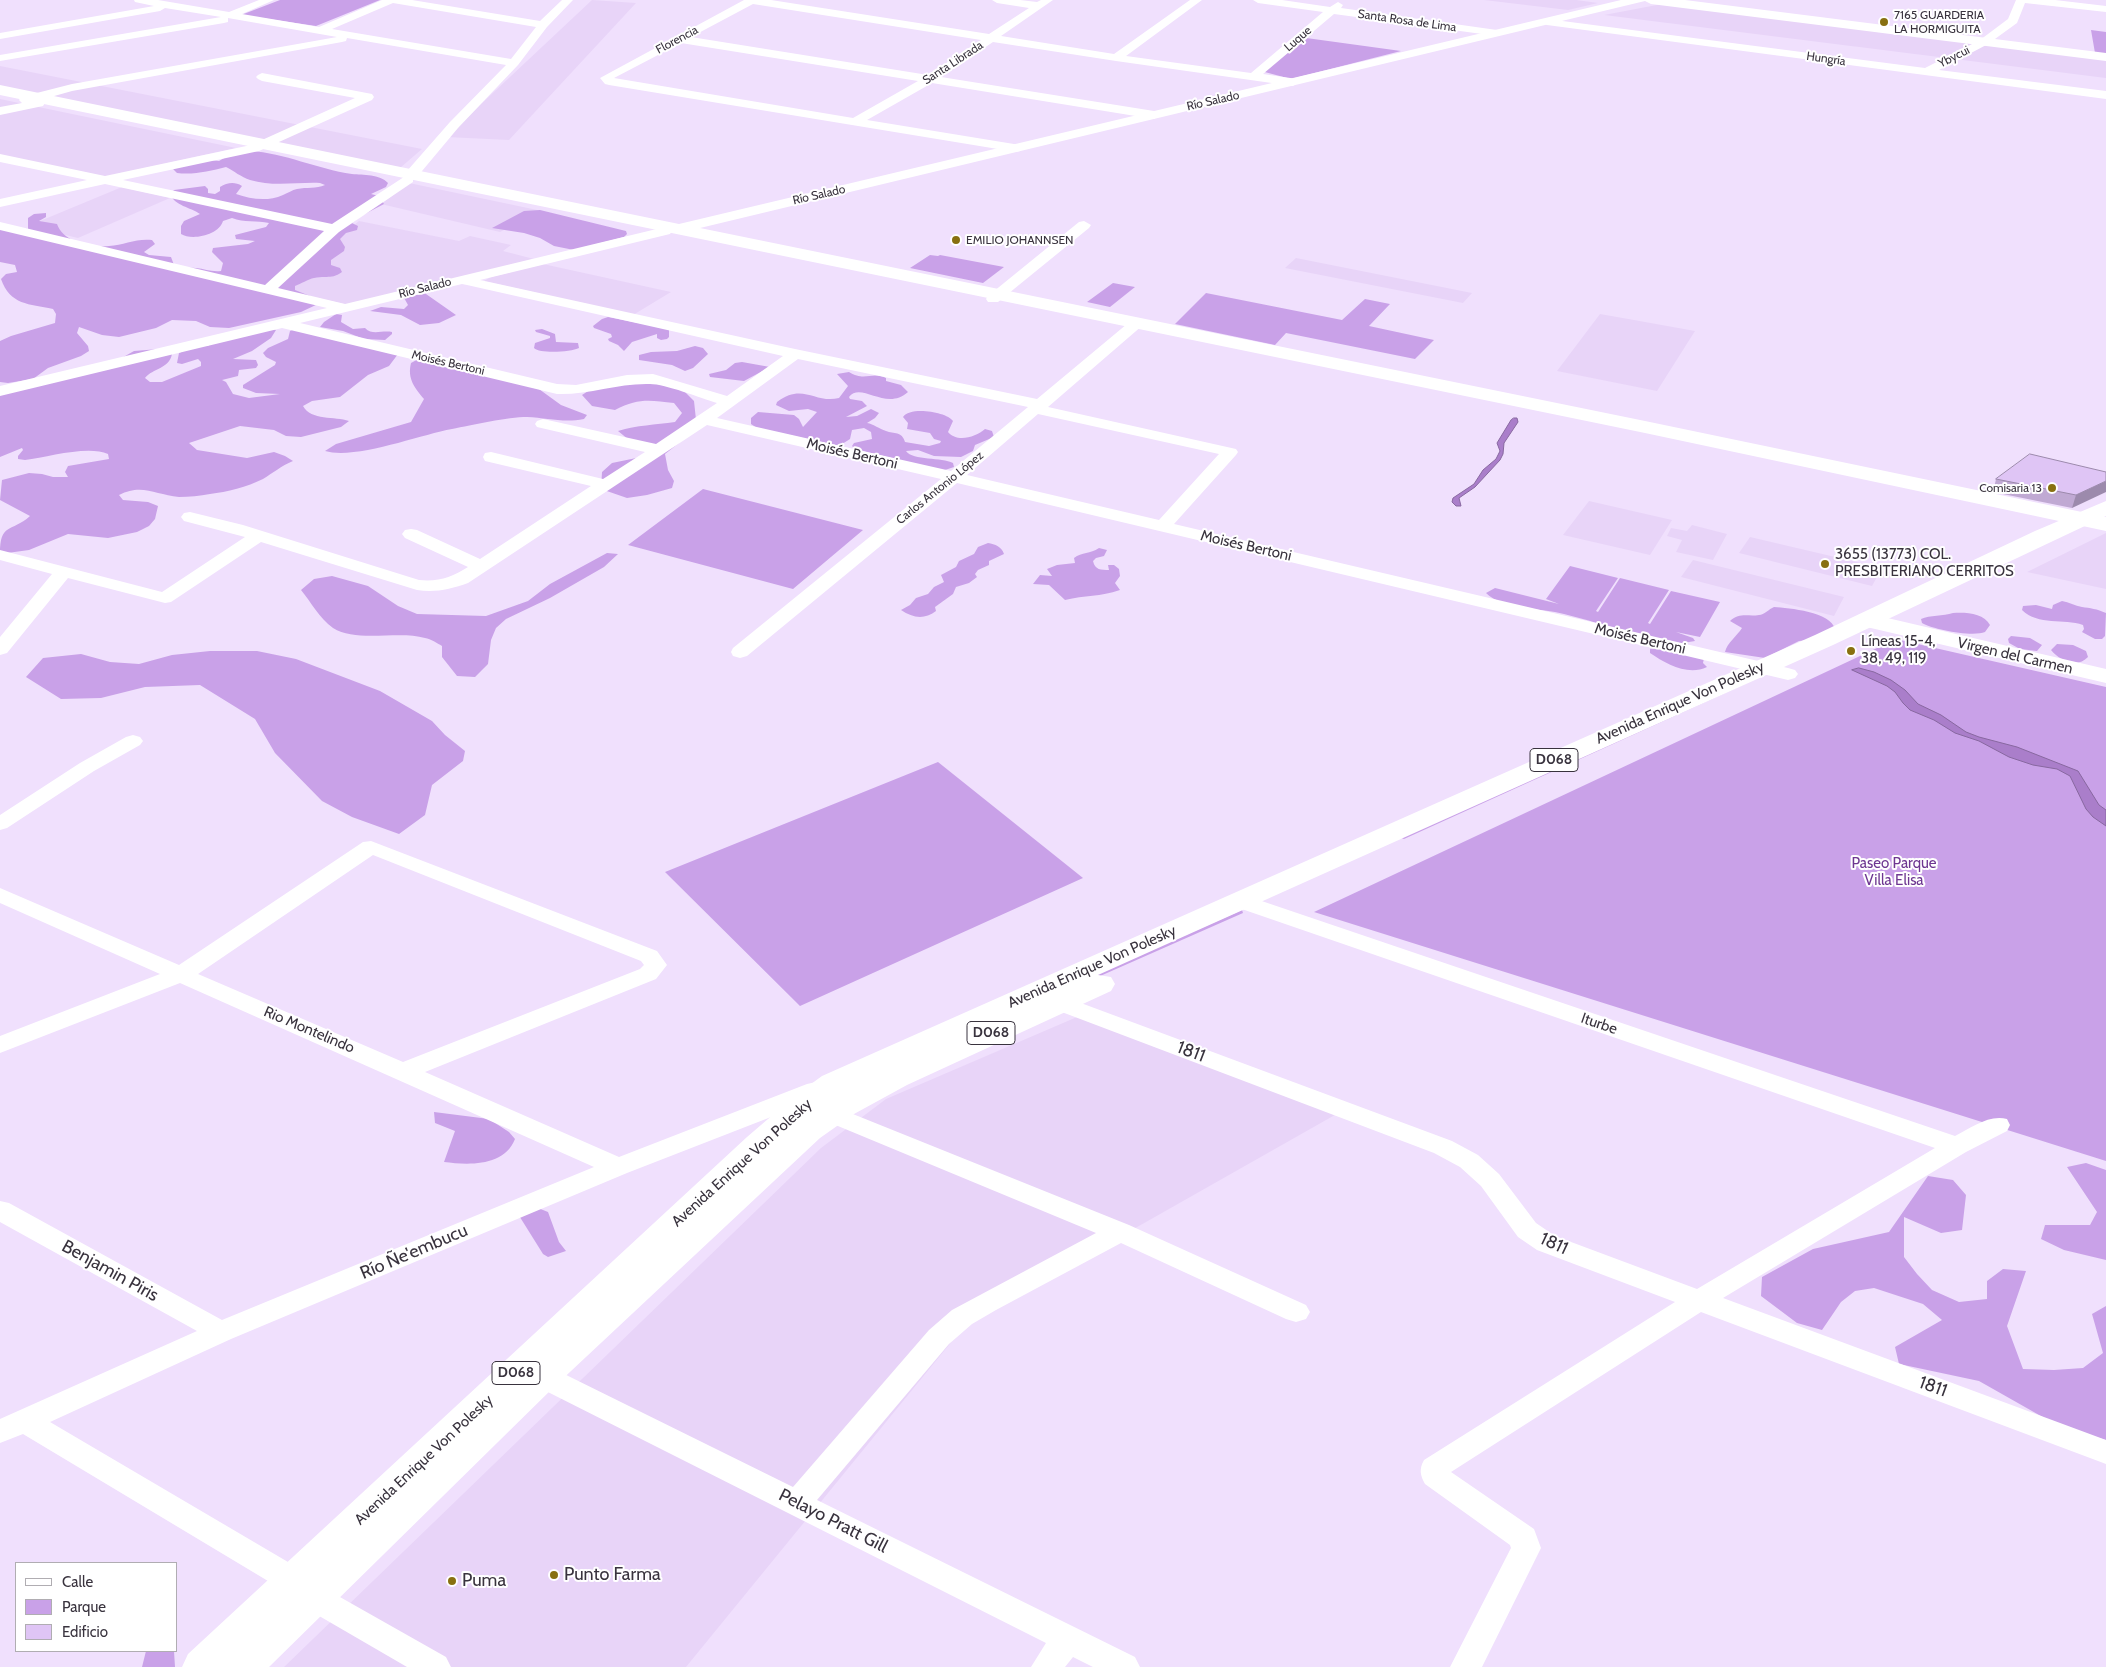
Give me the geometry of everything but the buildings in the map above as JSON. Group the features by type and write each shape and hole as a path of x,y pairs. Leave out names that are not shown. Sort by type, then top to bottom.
{"main road":[{"path":"1575,0 1616,5"},
{"name":"Río Salado","path":"672,230 1638,0"},
{"path":"1651,0 2106,57"},
{"path":"0,90 33,100"},
{"path":"0,95 410,176 2096,521"},
{"name":"Avenida Enrique Von Polesky","path":"242,1667 304,1589 759,1145 823,1100 853,1098 1045,998 1879,623 2096,521"},
{"name":"Virgen del Carmen","path":"1879,623 2106,676"},
{"name":"Avenida Enrique Von Polesky","path":"203,1667 304,1589 542,1376 808,1130 823,1100"}],"street":[{"path":"139,0 514,63"},
{"path":"0,58 234,16 269,0"},
{"path":"321,30 392,0 547,22"},
{"path":"430,0 547,22"},
{"path":"267,290 334,229 410,176 463,115 514,63 547,22 568,0"},
{"path":"751,0 1116,58 1293,82"},
{"name":"Florencia","path":"751,0 680,39 610,74 606,78 609,81 856,121"},
{"path":"996,0 1043,3"},
{"path":"1116,58 1197,0"},
{"name":"Santa Rosa de Lima","path":"1258,0 1497,33"},
{"name":"Luque","path":"1253,77 1344,0"},
{"name":"Ybycui","path":"1926,72 1984,42 2013,21 2022,0"},
{"path":"2026,0 2106,9"},
{"name":"Santa Librada","path":"856,121 930,79 1043,3"},
{"path":"0,36 172,6"},
{"name":"Hungría","path":"1547,22 2106,95"},
{"path":"0,111 72,88 357,36"},
{"path":"680,39 1154,115"},
{"path":"0,203 109,181 260,146 368,97 262,77"},
{"path":"856,121 1016,148"},
{"path":"0,158 334,229"},
{"path":"996,296 1084,224"},
{"path":"0,226 343,308"},
{"name":"Río Salado","path":"0,391 672,230"},
{"path":"460,280 1038,407 1230,452 1163,526"},
{"name":"Moisés Bertoni","path":"283,323 557,389 576,390 627,380 653,379 731,402"},
{"name":"Carlos Antonio López","path":"740,652 1135,325"},
{"path":"190,516 417,585 434,588 462,579 731,402 796,354"},
{"name":"Moisés Bertoni","path":"704,420 954,476 1774,670"},
{"path":"544,424 659,450"},
{"path":"491,458 606,484"},
{"path":"411,534 481,566"},
{"path":"0,555 165,598 258,536"},
{"path":"0,649 64,571"},
{"path":"0,824 87,767 133,741"},
{"path":"0,1045 180,975 371,847 650,956 656,965 648,974 404,1071"},
{"name":"Rio Montelindo","path":"0,895 404,1071 618,1167"},
{"name":"Iturbe","path":"1253,906 1956,1146"},
{"name":"1811","path":"1045,998 1443,1146 1469,1161 1490,1180 1527,1230 1546,1243 2106,1452"},
{"path":"823,1100 1296,1312"},
{"name":"Río Ñe'embucu","path":"12,1427 221,1332 618,1167 823,1100"},
{"path":"1466,1667 1526,1548 1524,1538 1435,1476 1434,1468 1698,1300 1956,1146 1998,1125"},
{"name":"Benjamin Piris","path":"0,1210 221,1332"},
{"path":"797,1503 939,1337 962,1317 1120,1232"},
{"name":"Pelayo Pratt Gill","path":"542,1376 1124,1667"},
{"path":"12,1427 304,1589 435,1667"},
{"path":"1047,1667 1068,1638"}],"shaded area":[{"path":"592,0 636,3 509,140 446,137"},
{"path":"1484,0 1576,0 1598,3 1568,10"},
{"path":"1662,4 2106,60 2106,78 1604,15"},
{"path":"0,66 422,149 400,168 0,87"},
{"path":"0,99 236,148 100,178 0,155"},
{"path":"409,183 542,211 500,232 381,204"},
{"path":"122,187 170,198 78,238 28,226"},
{"path":"359,221 459,241 470,236 511,245 503,251 534,259 349,305 281,290 279,286"},
{"path":"1296,258 1472,293 1463,303 1285,268"},
{"path":"543,264 671,292 633,315 484,281 491,277"},
{"path":"1600,314 1695,331 1657,391 1557,371"},
{"path":"1514,418 1517,418 1518,422 1504,443 1503,454 1500,460 1475,487 1459,498 1461,506 1456,506 1452,502 1453,498 1474,484 1483,470 1496,459 1500,451 1497,443"},
{"path":"1589,501 1672,520 1650,555 1563,535"},
{"path":"1692,525 1727,534 1713,560 1676,552 1682,540 1667,536 1671,528 1687,531"},
{"path":"2106,533 2106,589 2027,572"},
{"path":"1750,537 1882,568 1872,586 1739,553"},
{"path":"1693,560 1844,597 1834,616 1681,577"},
{"path":"1859,668 1874,672 1891,680 1905,690 1918,704 1941,715 1966,732 2017,747 2078,771 2099,805 2106,810 2106,826 2093,817 2086,809 2070,776 2057,769 2033,765 2009,757 1979,741 1955,733 1934,720 1910,710 1895,692 1887,686 1852,670"},
{"path":"1077,1017 1349,1107 966,1324 686,1667 284,1667 821,1148 886,1099"}],"green space":[{"path":"280,0 380,0 316,26 241,15"},
{"path":"2091,30 2106,32 2106,54 2095,53"},
{"path":"1299,37 1401,51 1291,79 1261,71"},
{"path":"250,151 276,155 339,172 376,176 388,183 386,187 371,194 379,196 384,204 352,223 358,226 357,230 346,233 340,239 345,247 344,251 331,260 331,265 340,268 342,272 331,277 318,277 295,286 295,290 310,296 318,304 301,312 229,328 210,327 196,321 172,320 156,328 119,337 102,335 79,327 77,333 88,346 89,351 81,356 48,368 33,379 8,383 0,382 0,341 55,323 56,314 53,309 28,304 15,299 5,288 1,279 6,274 17,272 15,265 0,262 0,226 28,229 28,218 34,214 46,213 46,217 39,221 57,224 65,235 86,245 102,246 152,240 155,244 144,252 149,255 171,257 174,265 180,267 221,271 223,263 212,252 213,248 248,244 255,241 236,239 235,235 266,227 269,223 232,218 223,221 211,233 198,237 186,236 181,234 181,226 184,221 200,214 175,201 170,194 174,190 205,186 208,189 208,193 215,194 220,191 220,187 233,183 242,186 236,194 265,199 277,197 297,189 325,185 320,183 276,184 259,182 247,179 226,167 202,172 177,173 171,167 209,160 219,161 231,154"},
{"path":"540,210 626,231 627,234 624,237 574,250 554,246 540,238 524,233 492,228 524,211"},
{"path":"930,255 940,255 1004,267 983,283 910,268"},
{"path":"1113,283 1135,287 1110,307 1087,302"},
{"path":"413,291 426,294 456,315 439,323 420,325 401,315 370,311 381,307 404,309 408,305 403,296"},
{"path":"1206,293 1342,320 1365,299 1390,304 1369,326 1434,340 1415,359 1286,333 1275,345 1175,324"},
{"path":"336,314 342,315 341,322 353,329 365,328 371,332 392,332 392,334 385,340 364,339 343,331 320,327"},
{"path":"608,317 669,329 669,337 661,340 657,338 657,334 632,342 624,351 618,345 609,341 608,339 612,337 611,334 593,326"},
{"path":"272,329 276,330 271,338 252,351 233,359 256,360 258,365 256,368 239,370 238,376 222,380 226,382 233,394 249,398 280,394 256,393 243,388 243,385 275,365 276,362 266,357 263,353 268,348 288,339 290,331 294,329 398,354 389,366 368,375 340,397 312,401 303,406 307,411 317,416 349,421 341,427 301,437 286,436 274,430 240,426 189,443 197,450 247,458 274,452 293,461 263,479 230,490 194,496 179,497 142,490 127,492 119,495 123,500 148,502 158,506 155,519 149,526 137,532 108,538 68,534 29,550 0,554 4,532 30,516 0,500 2,480 29,473 53,477 68,477 65,472 68,466 109,459 108,454 79,451 25,460 18,459 23,450 22,448 0,457 0,393 111,364 134,351 159,349 172,354 170,359 168,363 145,378 150,382 162,382 201,366 201,362 198,359 182,364 177,363 179,353 195,346 208,346"},
{"path":"542,329 555,334 556,342 578,343 579,348 556,352 537,350 534,348 535,343 550,338 550,336 535,330"},
{"path":"695,346 703,348 708,354 693,368 685,371 672,365 639,360 639,355 651,352 677,351"},
{"path":"424,356 532,384 561,405 587,415 584,419 569,421 527,417 510,418 438,432 370,450 338,453 325,451 336,444 411,422 424,399 411,379 411,363"},
{"path":"742,362 770,367 744,381 710,377 709,374 726,370 735,363"},
{"path":"849,372 860,376 881,376 886,378 886,381 901,385 908,392 900,397 891,399 860,392 854,393 849,397 850,399 862,401 867,406 846,417 857,416 871,409 879,413 867,423 883,430 900,434 905,442 929,446 941,441 934,439 930,433 907,429 908,423 903,417 920,411 936,413 944,415 953,421 948,432 956,437 966,438 985,429 992,431 994,437 975,445 973,451 961,457 934,456 918,450 906,451 921,458 953,463 954,467 942,471 855,449 852,446 854,443 872,439 871,432 864,428 852,430 850,439 839,446 757,428 751,424 751,418 758,412 794,415 799,419 803,427 817,412 808,409 789,411 776,405 777,402 786,396 794,394 831,399 839,398 848,386 837,374"},
{"path":"630,378 682,389 694,401 697,429 665,454 668,470 674,481 672,488 627,498 601,489 602,472 612,463 646,456 652,451 634,444 618,431 639,426 675,422 682,413 674,403 657,401 630,403 615,410 592,406 582,395 593,388"},
{"path":"703,489 863,530 793,589 628,545"},
{"path":"988,543 998,546 1004,554 989,561 989,565 978,570 975,574 977,577 969,583 956,587 953,594 935,607 936,611 927,616 919,617 901,610 910,605 916,598 928,594 934,587 944,582 941,575 956,567 959,561 974,554 978,547"},
{"path":"1099,548 1107,550 1104,556 1093,561 1094,564 1101,570 1109,570 1108,565 1114,565 1119,569 1120,576 1115,583 1120,590 1065,600 1049,585 1033,584 1040,575 1052,576 1047,569 1057,565 1075,563 1074,558 1077,556"},
{"path":"607,553 618,554 604,567 550,598 506,619 496,628 491,640 488,664 475,677 457,676 442,657 442,646 429,639 403,635 354,635 333,628 319,615 301,590 314,579 332,576 368,586 398,606 417,614 486,616 528,601 550,584"},
{"path":"1570,566 1618,578 1596,611 1598,612 1620,578 1669,590 1648,623 1650,624 1671,591 1720,602 1700,637 1676,632 1693,638 1695,641 1683,643 1704,658 1703,663 1707,667 1692,670 1677,668 1650,653 1650,649 1661,645 1576,617 1512,606 1493,599 1486,593 1495,588 1559,604 1546,599"},
{"path":"2062,601 2106,613 2105,636 2102,639 2095,639 2082,632 2084,629 2083,625 2043,620 2028,615 2022,610 2023,606 2036,605 2052,609 2053,605"},
{"path":"1774,607 1799,610 1818,615 1832,623 1835,629 1827,638 1799,641 1765,658 1725,652 1742,628 1730,621 1741,616 1761,615"},
{"path":"1953,613 1968,613 1979,616 1990,625 1985,632 1972,634 1944,630 1922,623 1921,619"},
{"path":"2011,636 2030,638 2042,645 2037,651 2020,649 2009,643 2008,639"},
{"name":"Paseo Parque Villa Elisa","path":"1900,640 2106,687 2106,1161 1314,912 1892,641"},
{"path":"2057,644 2073,645 2086,651 2088,657 2084,661 2074,663 2063,660 2051,650"},
{"path":"210,651 257,651 296,659 380,691 432,721 445,735 465,751 463,761 432,785 425,815 399,834 352,817 322,801 275,753 255,719 200,685 145,687 101,698 61,699 26,677 43,658 81,654 110,662 139,664 172,655"},
{"path":"1754,680 1404,839 1401,838"},
{"path":"938,762 1083,878 800,1006 665,872"},
{"path":"1242,910 1243,913 1073,988 1070,986"},
{"path":"434,1112 489,1119 509,1132 515,1139 503,1155 494,1159 464,1164 444,1162 455,1131 435,1123"},
{"path":"2086,1163 2106,1170 2106,1260 2064,1250 2041,1239 2045,1225 2090,1225 2097,1212 2067,1167"},
{"path":"1928,1176 1953,1180 1966,1195 1962,1230 1941,1233 1904,1217 1904,1257 1932,1290 1959,1302 1987,1299 1987,1281 2003,1269 2026,1271 2007,1326 2023,1369 2054,1370 2083,1368 2103,1353 2092,1314 2106,1306 2106,1440 2062,1428 1979,1381 1899,1364 1895,1347 1942,1320 1923,1304 1874,1288 1855,1291 1841,1302 1822,1330 1797,1323 1761,1296 1762,1277 1813,1249 1889,1232"},
{"path":"533,1206 548,1212 559,1242 566,1251 548,1257 543,1254 518,1214"},
{"path":"146,1652 174,1652 175,1667 142,1667"}],"place":[{"name":"7165 GUARDERIA LA HORMIGUITA","path":"1884,22"},
{"name":"EMILIO JOHANNSEN","path":"956,240"},
{"name":"Comisaria 13","path":"2052,488"},
{"name":"3655 (13773) COL. PRESBITERIANO CERRITOS","path":"1825,564"},
{"name":"Líneas 15-4, 38, 49, 119","path":"1851,651"},
{"name":"Punto Farma","path":"554,1575"},
{"name":"Puma","path":"452,1581"}]}
